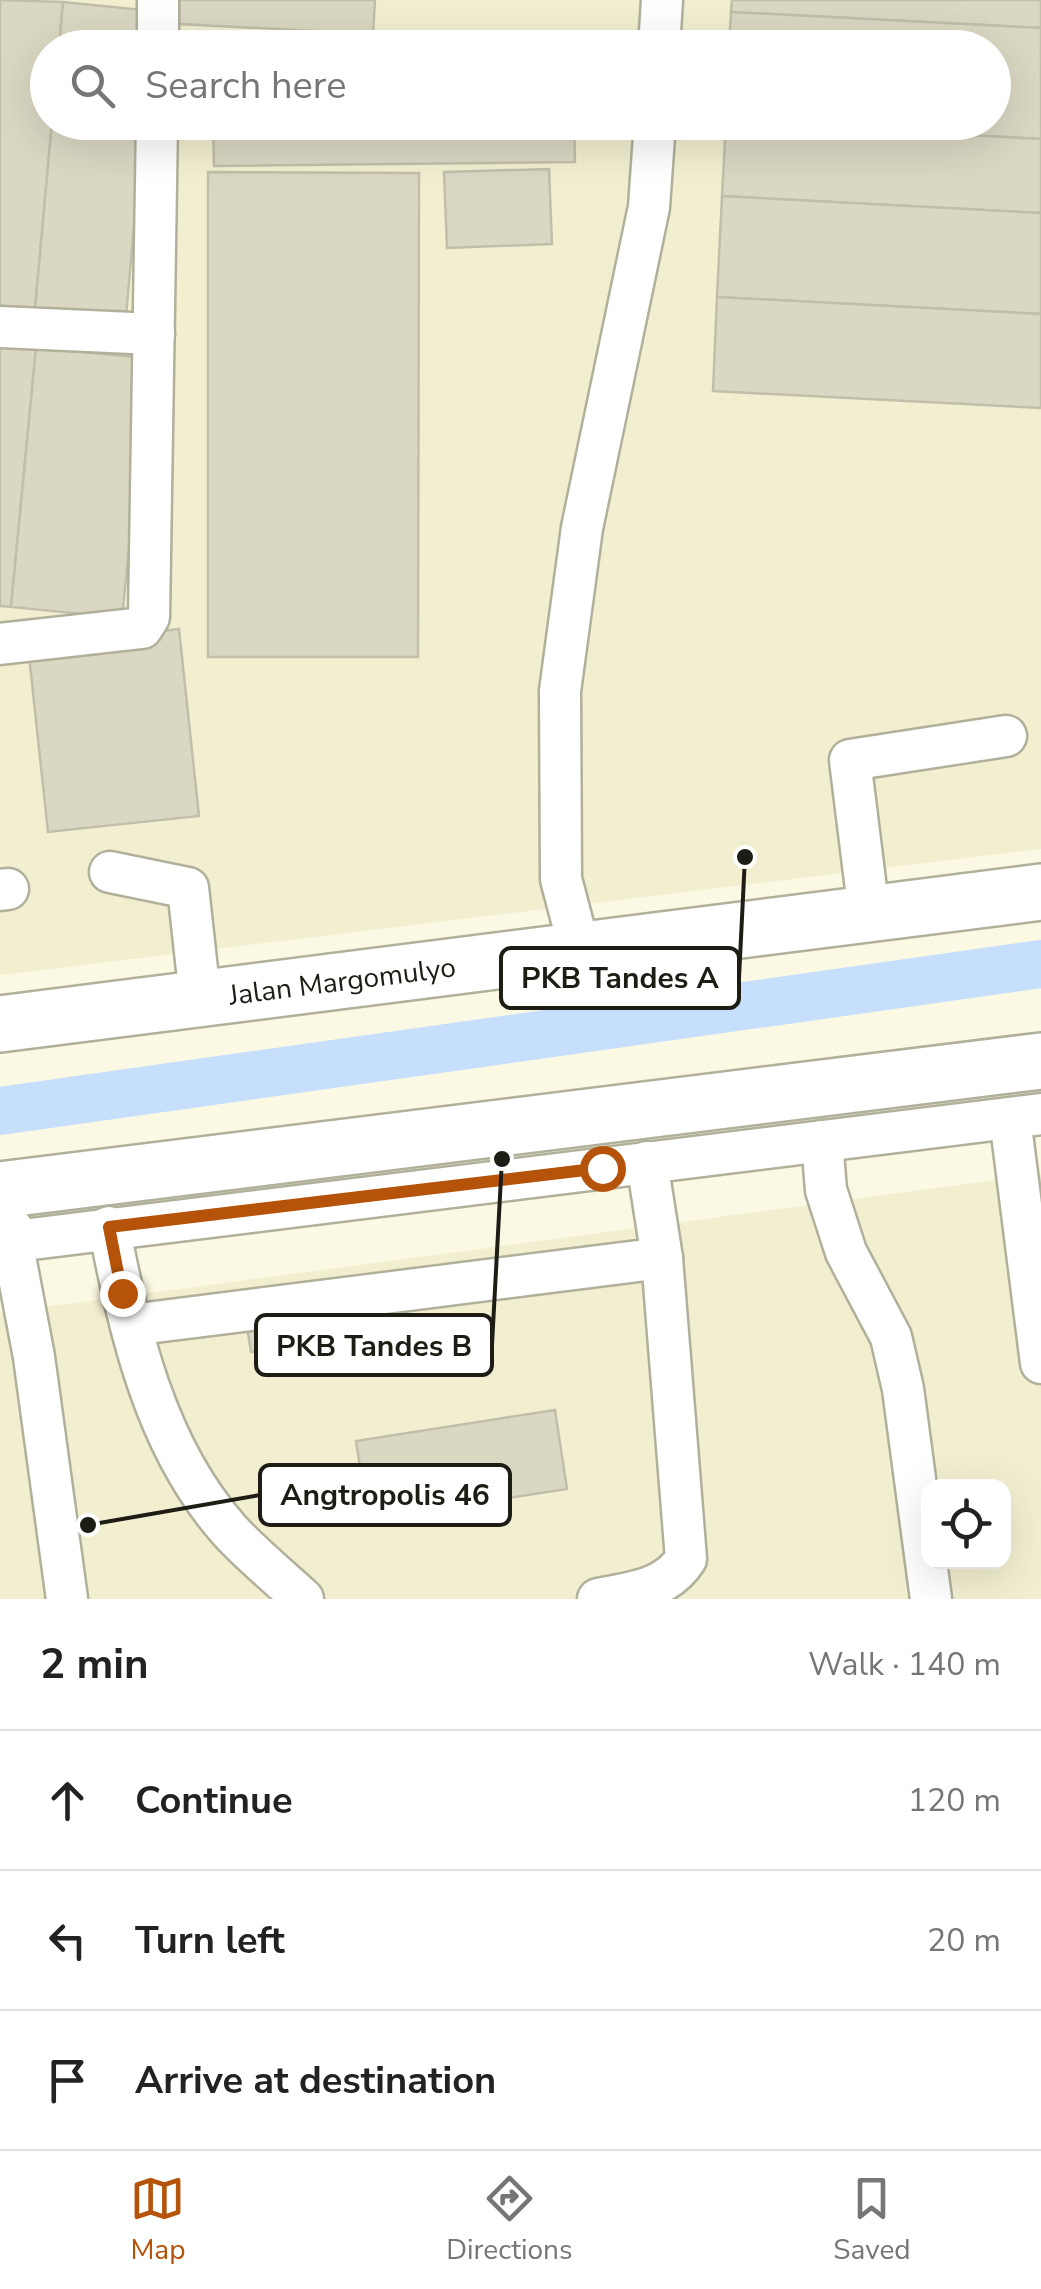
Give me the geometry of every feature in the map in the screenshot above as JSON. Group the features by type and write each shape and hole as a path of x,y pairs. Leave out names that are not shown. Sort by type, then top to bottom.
{"highway":[{"name":"Jalan Margomulyo","path":"0,1024 1041,892"},
{"path":"3,1225 1041,1061"}],"lane":[{"path":"158,0 158,30"},
{"path":"660,30 662,0"},
{"path":"0,644 142,628 147,623 156,140"},
{"path":"580,951 561,879 560,691 582,528 649,207 653,140"},
{"path":"0,327 154,334"},
{"path":"870,914 850,760 1006,736"},
{"path":"110,872 188,888 200,997"},
{"path":"67,1599 17,1360 3,1225 109,1227 1026,1116 1041,1363"},
{"path":"822,1141 826,1190 846,1252 892,1336 904,1389 931,1599"},
{"path":"598,1599 649,1588 674,1577 686,1559 662,1258 647,1162"},
{"path":"109,1227 145,1382 183,1462 228,1530 303,1599"},
{"path":"131,1325 662,1258"}],"shaded area":[{"path":"0,0 1041,0 1041,849 0,975"},
{"path":"1041,1174 1041,1599 0,1599 0,1313"}],"building":[{"path":"0,0 63,2 61,30 30,30 30,140 50,140 34,320 0,317"},
{"path":"180,0 375,0 373,30 179,24"},
{"path":"732,0 1041,0 1041,28 731,12"},
{"path":"63,2 153,11 151,30 61,30"},
{"path":"731,12 1041,28 1041,139 1011,137 1011,30 730,30"},
{"path":"1041,139 1041,213 722,196 725,140"},
{"path":"50,140 141,140 125,328 34,320"},
{"path":"213,140 574,140 575,162 214,166"},
{"path":"549,169 552,244 447,248 444,172"},
{"path":"208,172 419,173 418,657 208,657"},
{"path":"722,196 1041,213 1041,314 717,297"},
{"path":"717,297 1041,314 1041,408 713,391"},
{"path":"0,344 36,348 11,607 0,606"},
{"path":"36,348 148,358 122,618 11,607"},
{"path":"179,629 199,816 48,832 28,646"},
{"path":"326,1315 330,1341 251,1352 247,1327"},
{"path":"555,1410 567,1489 368,1519 356,1441"}],"waterway":[{"path":"0,1111 1041,964"}],"place":[{"name":"PKB Tandes A","path":"745,857"},
{"name":"PKB Tandes B","path":"502,1159"},
{"name":"Angtropolis 46","path":"88,1525"}],"route":[{"path":"122,1293 109,1227 602,1168"}]}
